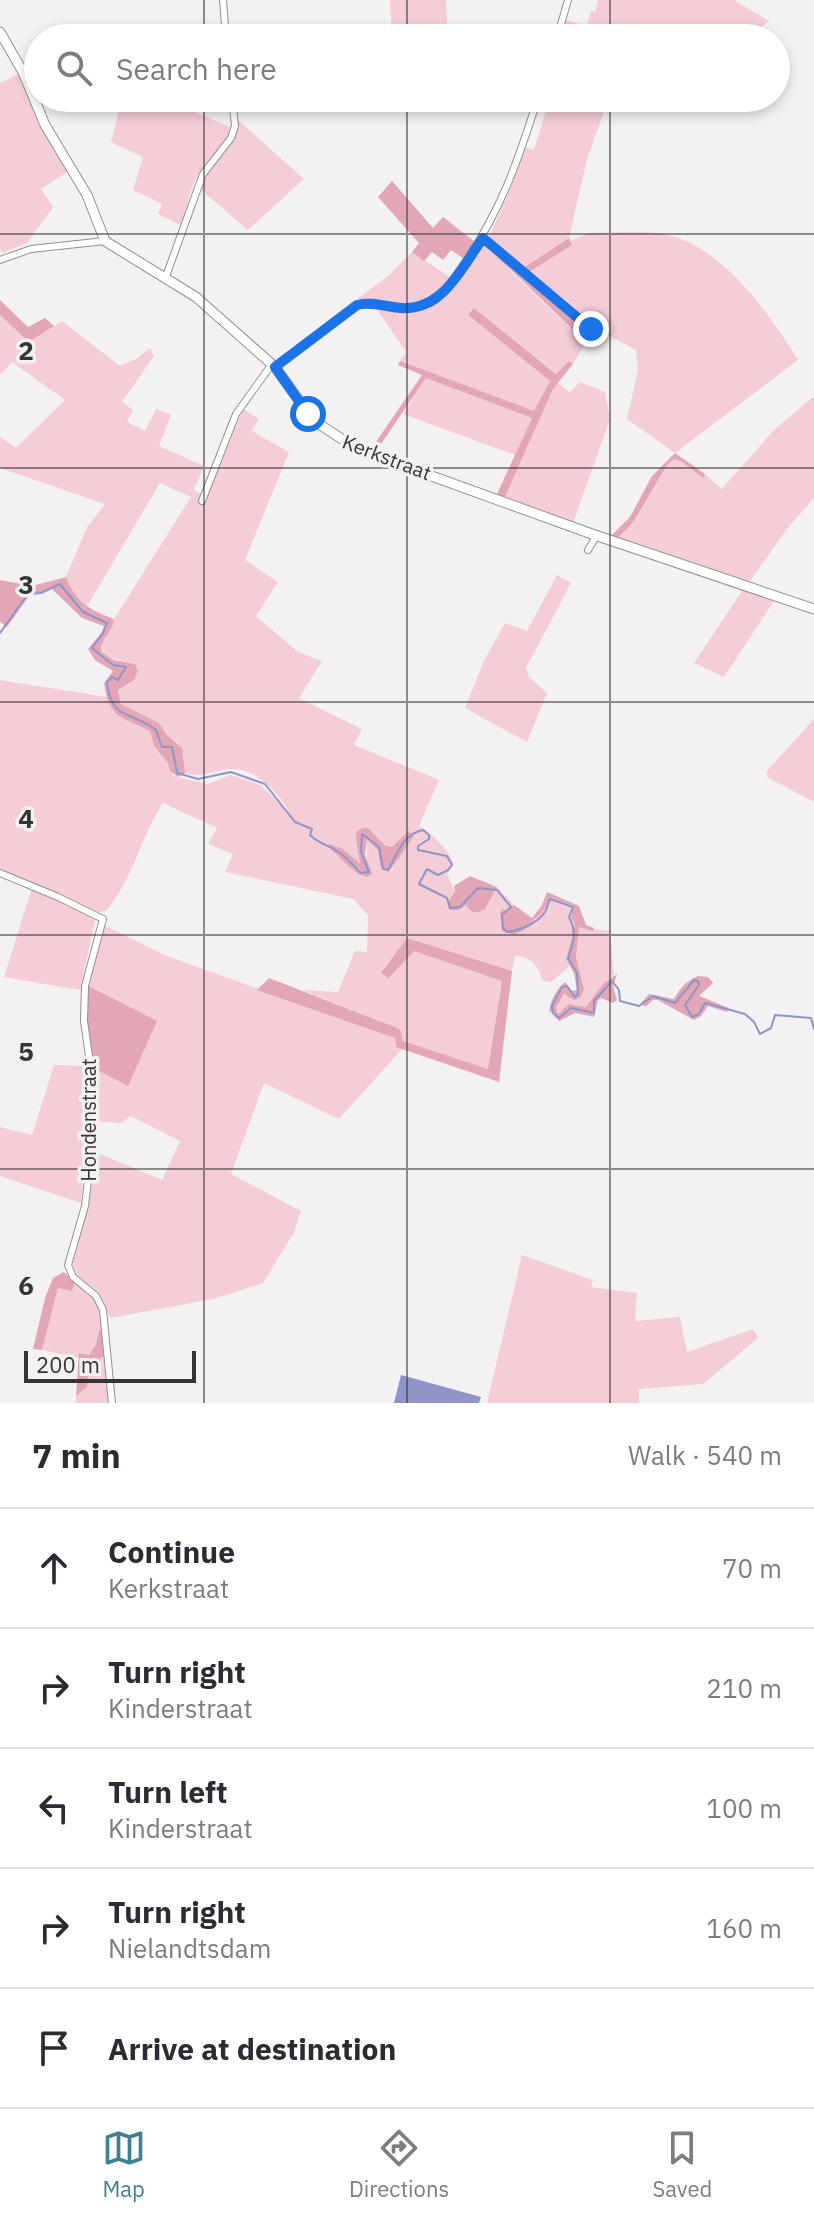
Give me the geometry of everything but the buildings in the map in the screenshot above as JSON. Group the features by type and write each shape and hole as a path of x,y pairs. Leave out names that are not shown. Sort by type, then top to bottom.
{"street":[{"path":"223,0 225,24"},
{"path":"561,24 568,0"},
{"path":"0,32 24,74"},
{"path":"0,260 31,249 105,241 87,195 40,112"},
{"path":"165,279 203,174 231,138 235,126 234,112"},
{"path":"202,501 236,414 274,366 357,305 366,303 405,308 432,302 443,293 483,238 501,203 533,112"},
{"path":"483,238 591,329"},
{"name":"Kerkstraat","path":"105,241 196,297 274,366 313,420 357,449 814,609"},
{"path":"588,550 597,535"},
{"name":"Hondenstraat","path":"0,873 103,919 85,986 84,1021 92,1078 92,1144 85,1206 68,1265 71,1275 96,1296 103,1310 112,1403"}],"shaded area":[{"path":"390,0 446,0 447,24 391,24"},
{"path":"598,0 734,0 769,21 765,24 588,24 591,11 595,12"},
{"path":"19,74 24,84 24,112 39,112 69,171 41,189 53,207 27,243 3,253 0,248 0,83"},
{"path":"118,112 194,112 230,127 222,145 197,176 182,226 158,214 162,204 133,190 143,157 111,142"},
{"path":"546,112 604,112 587,159 569,238 523,268 488,239 525,148 534,150"},
{"path":"237,119 304,179 248,230 200,189 232,139"},
{"path":"392,181 433,228 443,217 475,242 464,259 451,250 443,260 432,252 424,261 412,252 419,243 378,197"},
{"path":"589,233 668,235 708,253 760,304 798,360 675,453 627,419 638,370 636,350 596,329 529,272 571,245 570,241"},
{"path":"569,238 572,245 529,272 596,329 586,342 490,250 498,244 523,268"},
{"path":"484,244 586,342 573,364 569,361 557,374 474,308 468,315 550,381 534,412 400,361 406,352 376,308 402,310 433,304 443,296"},
{"path":"412,252 450,277 439,292 423,302 406,305 357,299 388,276"},
{"path":"0,300 28,327 45,318 54,326 29,342 0,315"},
{"path":"474,308 556,374 569,361 573,364 553,389 505,497 497,494 532,418 426,378 377,450 371,449 422,375 398,365 400,361 534,411 550,381 468,315"},
{"path":"0,315 29,342 62,321 120,366 150,348 154,356 122,402 133,410 127,422 145,431 156,409 171,415 159,446 204,466 194,490 207,497 243,409 259,419 252,431 289,452 245,560 278,582 256,616 298,652 322,661 299,698 362,729 354,745 439,780 419,826 439,842 453,862 447,874 455,892 448,904 487,905 497,887 514,905 507,912 500,912 533,920 550,898 575,908 572,915 575,925 566,959 570,966 551,982 543,981 537,967 527,958 515,956 512,971 407,938 390,978 413,950 502,981 488,1070 403,1041 400,1029 302,990 338,992 355,951 367,952 368,915 353,899 225,872 233,854 208,844 217,828 163,803 123,886 106,911 98,912 0,870 0,680 107,697 118,715 150,731 154,746 168,763 173,776 207,784 231,775 260,785 290,813 271,788 244,771 223,770 200,775 185,773 178,743 166,734 159,723 121,704 118,690 134,680 138,671 135,664 104,656 101,652 114,619 191,497 160,483 86,608 72,594 66,577 87,527 105,504 0,468 0,437 16,448 65,400 12,362 0,375","holes":["368,828 392,847 408,831 407,843 389,872 367,839 367,863 360,875 328,847 343,849 357,864 361,864 358,856"]},
{"path":"426,378 532,418 515,455 403,414"},
{"path":"580,382 605,392 610,419 573,523 505,497 553,389 558,383 570,392"},
{"path":"814,396 814,498 786,530 749,583 617,539 634,521 667,465 674,459 703,478 705,474 722,489 774,430"},
{"path":"675,453 705,474 703,478 674,459 667,465 634,521 617,539 610,537 630,517 652,476"},
{"path":"557,575 571,583 526,668 529,677 547,693 527,742 465,708 484,661 505,623 527,631"},
{"path":"66,577 84,604 114,619 101,652 114,660 135,664 138,671 134,680 118,690 121,704 159,723 182,748 185,773 178,777 170,771 168,763 154,746 150,731 124,719 109,704 104,683 113,671 95,660 88,649 104,626 82,618 52,589 29,596 7,627 0,622 0,580 32,586"},
{"path":"744,588 776,598 724,677 694,663"},
{"path":"814,719 814,802 767,777 767,771"},
{"path":"368,828 386,846 392,847 408,831 414,836 389,872 381,867 378,851 367,839 365,855 372,874 367,877 352,869 328,847 329,844 343,849 360,864 356,838 357,831"},
{"path":"470,876 497,887 485,909 472,912 466,905 459,910 450,910 447,904 455,892 454,886"},
{"path":"32,888 93,917 95,921 80,990 4,977"},
{"path":"547,892 579,906 586,925 594,928 593,931 579,927 576,957 584,989 581,997 574,1000 564,994 556,1007 558,1014 569,1004 586,1007 603,984 617,974 613,986 617,1000 613,1003 601,998 598,1000 594,1017 575,1013 559,1021 549,1010 555,994 565,982 572,991 577,990 574,973 566,959 575,925 571,917 574,906 550,898 542,913 533,920 535,923 515,935 502,931 500,912 504,909 507,912 514,905 532,918"},
{"path":"104,925 167,956 395,1038 396,1047 402,1049 339,1119 264,1083 231,1174 301,1211 294,1232 263,1283 213,1299 110,1318 99,1294 78,1276 73,1259 91,1189 93,1151 162,1180 180,1141 131,1116 121,1123 94,1121 95,1069 128,1086 88,986"},
{"path":"579,927 610,931 614,974 586,1007 574,1004 559,1014 556,1007 561,997 584,989 576,957"},
{"path":"407,938 512,971 499,1082 396,1047 395,1038 257,990 269,978 400,1029 403,1041 488,1069 502,981 414,951 389,978 381,973"},
{"path":"698,976 708,977 713,983 699,996 729,1008 727,1012 708,1006 694,1020 658,1000 645,1007 641,1003 649,994 674,999 684,985"},
{"path":"88,986 157,1021 128,1086 95,1069 85,1009"},
{"path":"54,1065 88,1066 81,1203 0,1176 0,1127 32,1135"},
{"path":"522,1255 593,1280 591,1287 637,1293 635,1321 680,1317 687,1352 753,1329 758,1338 703,1384 639,1389 639,1403 487,1403"},
{"path":"64,1272 75,1282 72,1291 58,1288 42,1350 33,1349 53,1278"},
{"path":"75,1282 96,1299 104,1330 99,1330 96,1344 89,1355 79,1354 79,1358 42,1350 58,1288"},
{"path":"99,1330 104,1330 106,1354 89,1367 87,1387 76,1396 79,1353 89,1355 96,1344"},
{"path":"106,1354 110,1403 75,1403 76,1396 87,1387 89,1367"}],"water":[{"path":"401,1375 481,1397 479,1403 394,1403"}],"waterway":[{"path":"0,633 28,594 41,593 60,584 83,612 107,623 92,648 113,665 126,667 118,680 112,677 107,682 113,703 123,713 156,730 162,747 172,747 177,773 198,779 231,772 265,784 295,822 312,829 310,835 342,854 360,873 369,872 361,852 362,834 379,847 383,869 388,870 406,840 423,830 429,839 418,846 418,850 447,856 452,865 438,875 427,869 419,884 447,898 450,908 460,907 478,888 497,890 511,907 502,915 503,928 507,932 538,920 550,899 573,907 569,917 574,938 568,958 577,973 578,994 575,997 567,986 562,987 552,1006 553,1013 559,1018 571,1008 594,1013 594,1001 612,981 619,990 620,1001 639,1006 653,996 675,1003 694,980 699,985 685,1005 692,1017 699,1014 705,1003 745,1014 760,1034 771,1028 775,1015 811,1018 814,1029"}],"route":[{"path":"308,414 275,367 357,305 366,303 405,308 432,302 443,293 483,238 591,329"}]}
